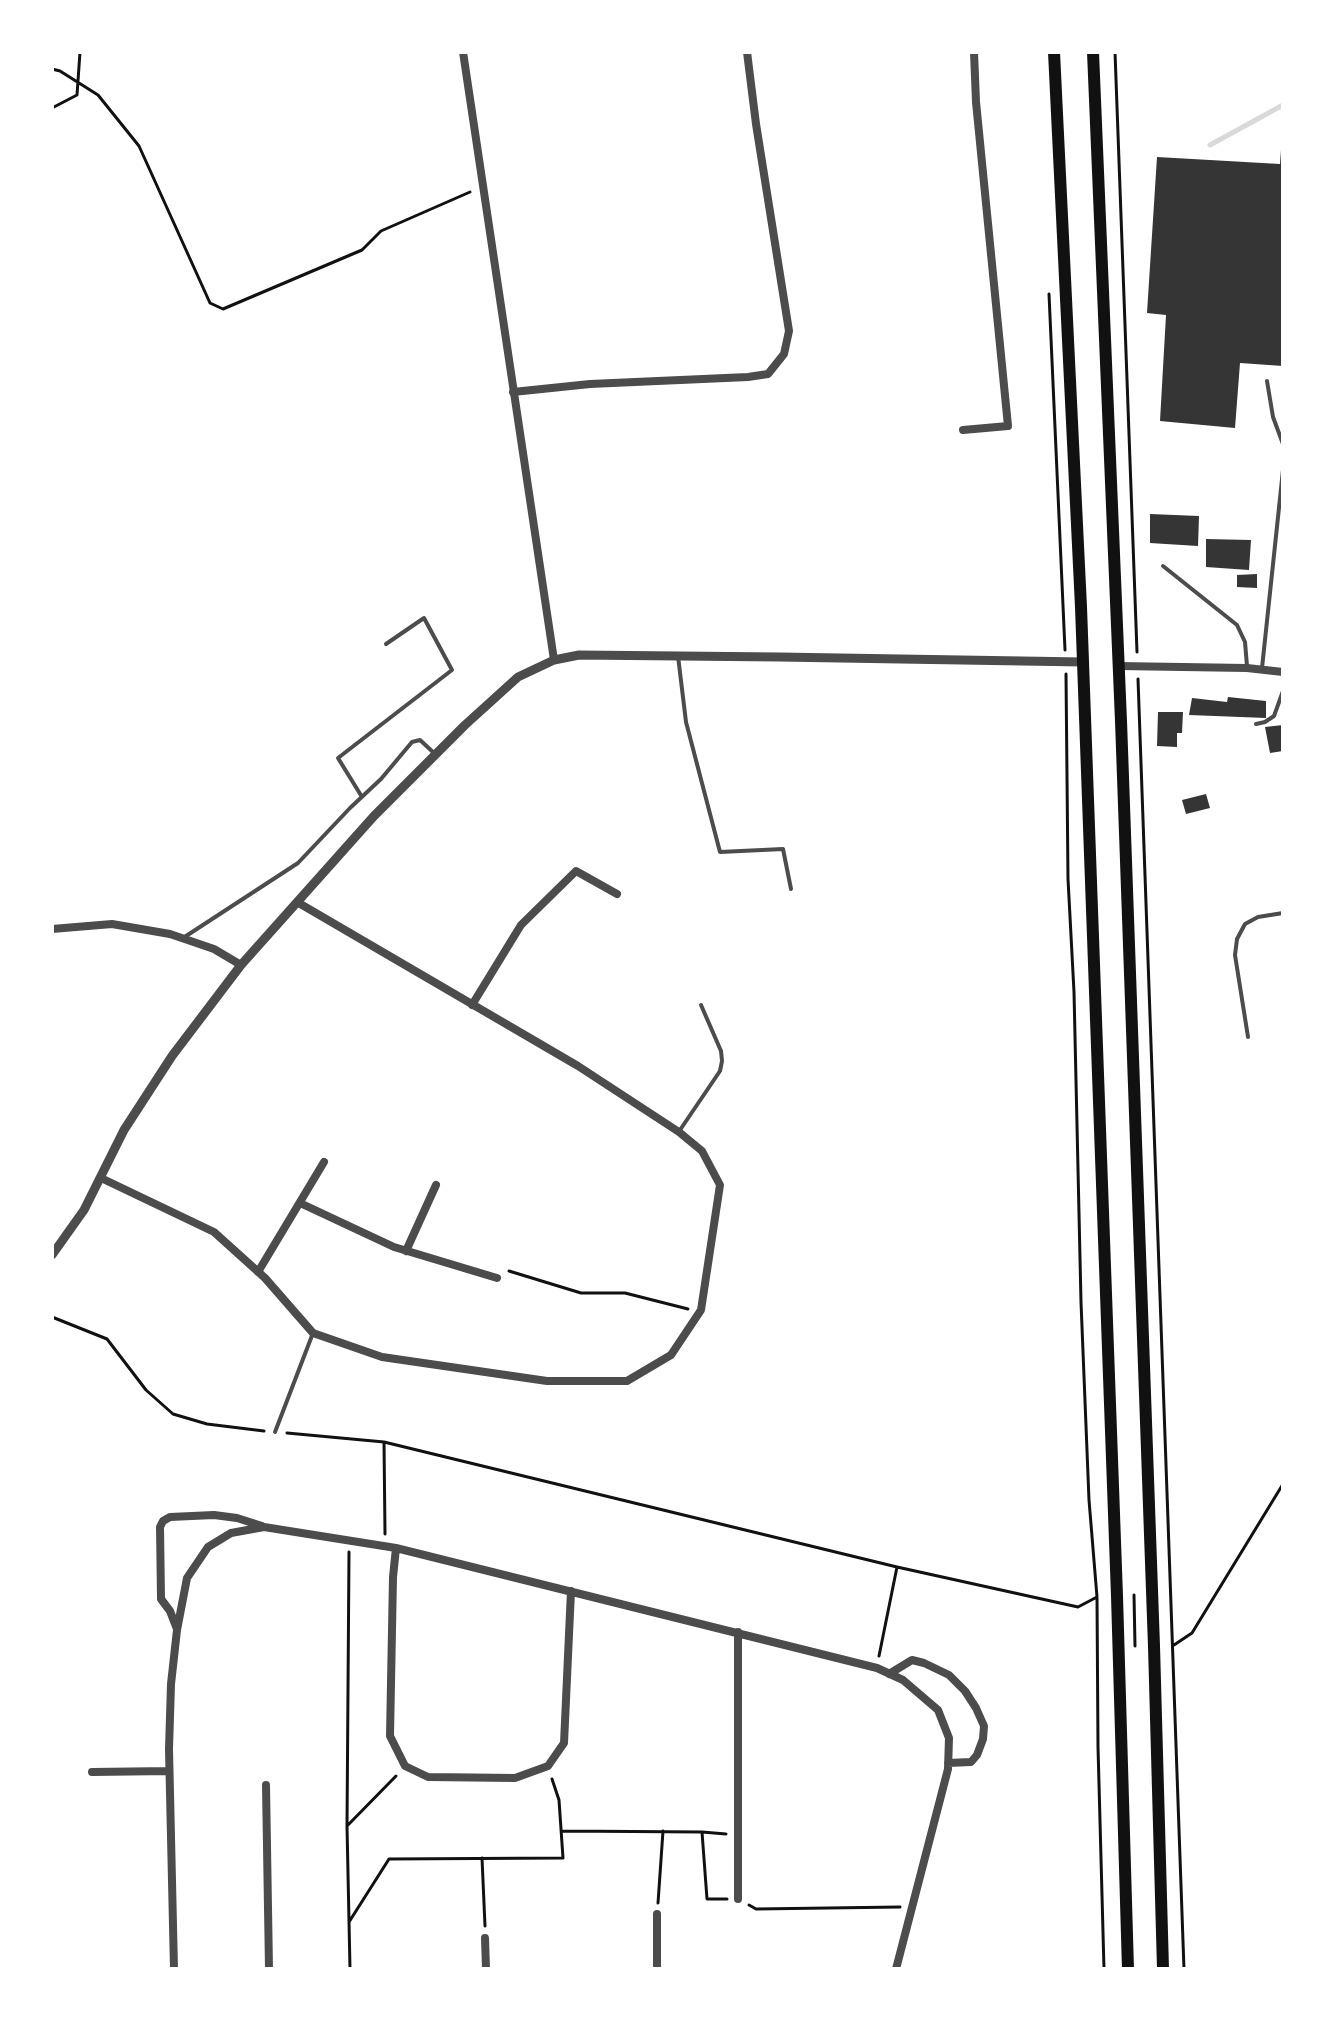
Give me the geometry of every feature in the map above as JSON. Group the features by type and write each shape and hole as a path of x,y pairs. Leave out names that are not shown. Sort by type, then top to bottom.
{"highway":[{"path":"1054,52 1083,662 1128,1969"},
{"path":"1093,52 1152,1582 1163,1969"}],"street":[{"path":"463,52 554,660"},
{"path":"513,392 590,384 748,377 768,374 784,354 789,331 747,52"},
{"path":"963,430 1008,426 976,102 974,52"},
{"path":"52,1255 84,1210 124,1130 172,1056 241,965 374,816 518,677 554,660 579,655 1083,662"},
{"path":"1118,666 1247,668 1283,672"},
{"path":"472,1005 521,925 576,871 617,894"},
{"path":"101,1178 214,1232 258,1272 313,1333 382,1357 547,1381 627,1381 671,1355 701,1310 720,1185 702,1151 679,1132 578,1066 297,902"},
{"path":"52,929 112,924 170,934 214,949 241,965"},
{"path":"258,1272 324,1162"},
{"path":"406,1251 436,1185"},
{"path":"300,1203 394,1247 497,1278"},
{"path":"177,1630 170,1611 161,1599 160,1527 170,1517 214,1515 237,1518 264,1527 396,1548 877,1668 903,1680 938,1710 949,1738 948,1763 896,1969"},
{"path":"174,1969 169,1771 171,1684 187,1578 208,1547 231,1533 264,1527"},
{"path":"396,1548 390,1736 405,1766 428,1777 515,1778 548,1766 564,1743 571,1591"},
{"path":"738,1632 738,1899"},
{"path":"889,1674 912,1660 924,1663 949,1675 971,1699 984,1726 980,1747 971,1762 948,1763"},
{"path":"92,1772 169,1771"},
{"path":"266,1785 269,1969"},
{"path":"657,1914 657,1969"},
{"path":"485,1938 486,1969"}],"lane":[{"path":"1267,381 1273,417 1283,444"},
{"path":"1262,670 1283,470"},
{"path":"1163,566 1237,625 1245,642 1247,668"},
{"path":"362,797 338,758 452,670 424,618 386,644"},
{"path":"678,656 686,722 720,852 783,849 791,889"},
{"path":"1256,724 1274,716 1283,691"},
{"path":"183,938 298,863 381,779 412,742 420,740 436,754"},
{"path":"1248,1037 1235,955 1237,939 1245,924 1258,917 1283,913"},
{"path":"679,1132 720,1071 722,1061 721,1051 701,1005"},
{"path":"275,1432 313,1333"}],"path":[{"path":"52,108 77,95 80,52"},
{"path":"1115,52 1184,1969"},
{"path":"52,69 98,95 139,146 210,303 223,309 362,250 381,231 484,185"},
{"path":"1049,286 1065,662 1068,879 1074,992 1081,1302 1089,1500 1097,1597 1104,1969"},
{"path":"497,1278 505,1270 581,1293 625,1293 701,1310"},
{"path":"52,1317 107,1339 146,1390 173,1414 207,1424 384,1442 897,1567 1078,1607 1097,1597"},
{"path":"384,1442 385,1546"},
{"path":"1172,1646 1192,1633 1283,1484"},
{"path":"349,1540 347,1826 350,1969"},
{"path":"877,1668 897,1567"},
{"path":"1134,1595 1135,1646"},
{"path":"347,1826 405,1766"},
{"path":"349,1922 389,1859 563,1858 559,1800 548,1766"},
{"path":"657,1914 663,1831"},
{"path":"702,1832 738,1835"},
{"path":"482,1858 485,1938"}],"building":[{"path":"1281,150 1283,366 1240,363 1235,428 1160,421 1166,315 1147,313 1157,157 1280,164"},
{"path":"1150,514 1199,516 1198,546 1150,543"},
{"path":"1206,539 1251,540 1249,570 1206,567"},
{"path":"1257,574 1257,588 1237,587 1237,575"},
{"path":"1228,697 1266,701 1266,718 1189,715 1192,698 1227,702"},
{"path":"1158,712 1183,712 1182,733 1177,733 1177,747 1157,746"},
{"path":"1283,725 1283,751 1270,753 1265,727"},
{"path":"1206,794 1210,808 1186,814 1182,800"}],"waterway":[{"path":"1210,145 1283,105"}]}
